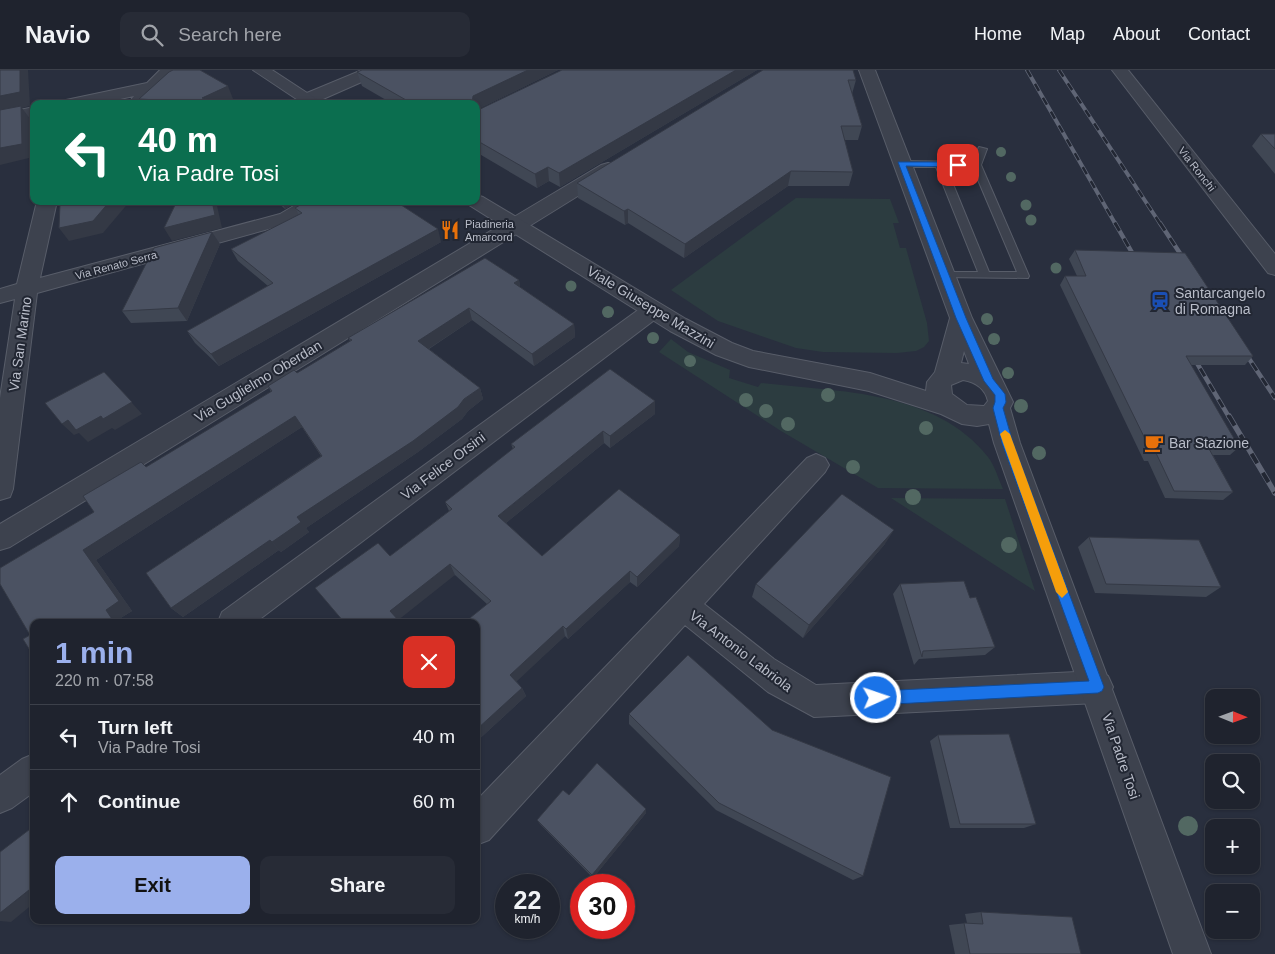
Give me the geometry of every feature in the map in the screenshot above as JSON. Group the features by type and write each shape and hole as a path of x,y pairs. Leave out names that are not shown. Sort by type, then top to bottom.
{"street":[{"path":"139,100 169,70"},
{"path":"260,70 310,100"},
{"path":"314,100 376,70"},
{"path":"867,70 901,164 961,318 989,381 1000,394 1000,402 998,408 984,416 955,411 938,394 938,381 945,375 963,371 981,376 989,381"},
{"name":"Via Ronchi","path":"1120,70 1275,268"},
{"path":"91,100 151,87"},
{"path":"0,119 30,113"},
{"name":"Via Guglielmo Oberdan","path":"0,538 620,162"},
{"name":"Viale Giuseppe Mazzini","path":"480,203 699,337 749,359 870,382 955,411"},
{"name":"Via San Marino","path":"0,489 27,289 46,205"},
{"name":"Via Renato Serra","path":"0,296 287,218 310,205"},
{"name":"Via Felice Orsini","path":"237,619 653,310"},
{"path":"945,375 961,318"},
{"name":"Viale Giuseppe Mazzini","path":"870,382 945,375"},
{"name":"Via Padre Tosi","path":"998,408 1019,474 1098,687 1192,954"},
{"name":"Via Padre Tosi","path":"955,411 978,426 1006,455 1019,474"},
{"name":"Via Antonio Labriola","path":"480,823 816,465"},
{"name":"Via Antonio Labriola","path":"684,606 767,672 796,693 814,701 1098,687"},
{"path":"0,796 30,774"}],"lane":[{"path":"945,275 1024,276 976,165 982,149"},
{"path":"901,164 976,165"},
{"path":"940,165 985,275"}],"shaded area":[{"path":"796,198 890,199 899,223 893,223 900,248 906,248 927,323 929,341 924,347 916,351 897,353 823,352 796,348 718,321 671,290"},
{"path":"671,339 688,352 730,370 729,378 758,387 761,383 884,398 941,418 966,435 988,457 995,468 1003,489 878,488 781,431 659,352"},
{"path":"891,498 1005,499 1035,591"}],"building":[{"path":"0,70 20,70 20,92 0,96"},
{"path":"173,70 200,70 228,86 202,98 210,100 139,99"},
{"path":"362,70 528,70 473,96 472,100 406,100 357,72"},
{"path":"562,70 736,70 559,173 548,167 535,174 480,142 480,109"},
{"path":"763,70 853,70 856,80 848,80 862,126 841,126 853,172 791,171 685,244 628,209 624,211 577,183"},
{"path":"21,106 22,144 0,148 0,110"},
{"path":"1261,134 1275,134 1275,149"},
{"path":"60,205 107,205 93,221 59,228"},
{"path":"175,205 213,205 215,215 164,228"},
{"path":"300,205 401,205 438,229 211,354 187,331 273,283 231,249 302,213 295,208"},
{"path":"212,232 178,308 122,311 154,248"},
{"path":"1075,250 1185,253 1253,356 1186,356 1239,447 1208,447 1233,492 1174,491 1156,453 1152,453 1065,276 1086,276"},
{"path":"485,258 519,280 514,283 574,324 532,354 469,308 418,341 480,388 413,441 297,517 301,522 272,542 270,540 171,608 146,573 322,456 295,416 83,550 119,601 106,610 112,619 30,619 30,635 0,584 0,568 94,512 83,496 141,462 146,467 272,391 268,386 294,370 297,373 352,340 348,338"},
{"path":"610,369 655,401 610,436 603,431 498,516 542,556 619,489 680,535 637,577 630,571 566,629 563,626 510,675 522,688 480,726 480,619 469,619 491,601 450,564 390,611 397,619 341,619 315,588 378,543 390,556 452,509 445,502 515,447 511,444"},
{"path":"104,372 132,402 103,419 101,416 76,430 68,420 62,424 45,403"},
{"path":"842,494 894,530 809,625 756,584"},
{"path":"1089,537 1199,540 1221,587 1106,584"},
{"path":"964,581 970,598 976,597 995,647 923,651 922,657 900,584"},
{"path":"30,635 30,650 23,639"},
{"path":"688,655 772,730 891,777 863,876 719,803 629,714"},
{"path":"1009,734 1036,824 960,824 938,735"},
{"path":"597,763 646,809 593,874 537,820 563,790 569,795"},
{"path":"30,829 30,889 0,913 0,852"},
{"path":"981,912 1072,917 1081,954 970,954 964,923 983,924"}],"railway":[{"path":"1027,70 1116,225"},
{"path":"1059,70 1161,225"},
{"path":"1115,223 1138,263"},
{"path":"1160,223 1187,264"},
{"path":"1242,348 1275,398"},
{"path":"1191,353 1229,417"},
{"path":"1229,416 1275,493"}],"slow traffic":[{"path":"1005,434 1062,592"}],"place":[{"name":"Piadineria Amarcord","path":"450,230"},
{"name":"Santarcangelo di Romagna","path":"1160,301"},
{"name":"Bar Stazione","path":"1154,443"}],"route":[{"path":"876,698 1098,687 1007,443 998,408 1000,394 989,381 961,318 901,164 958,165"}]}
